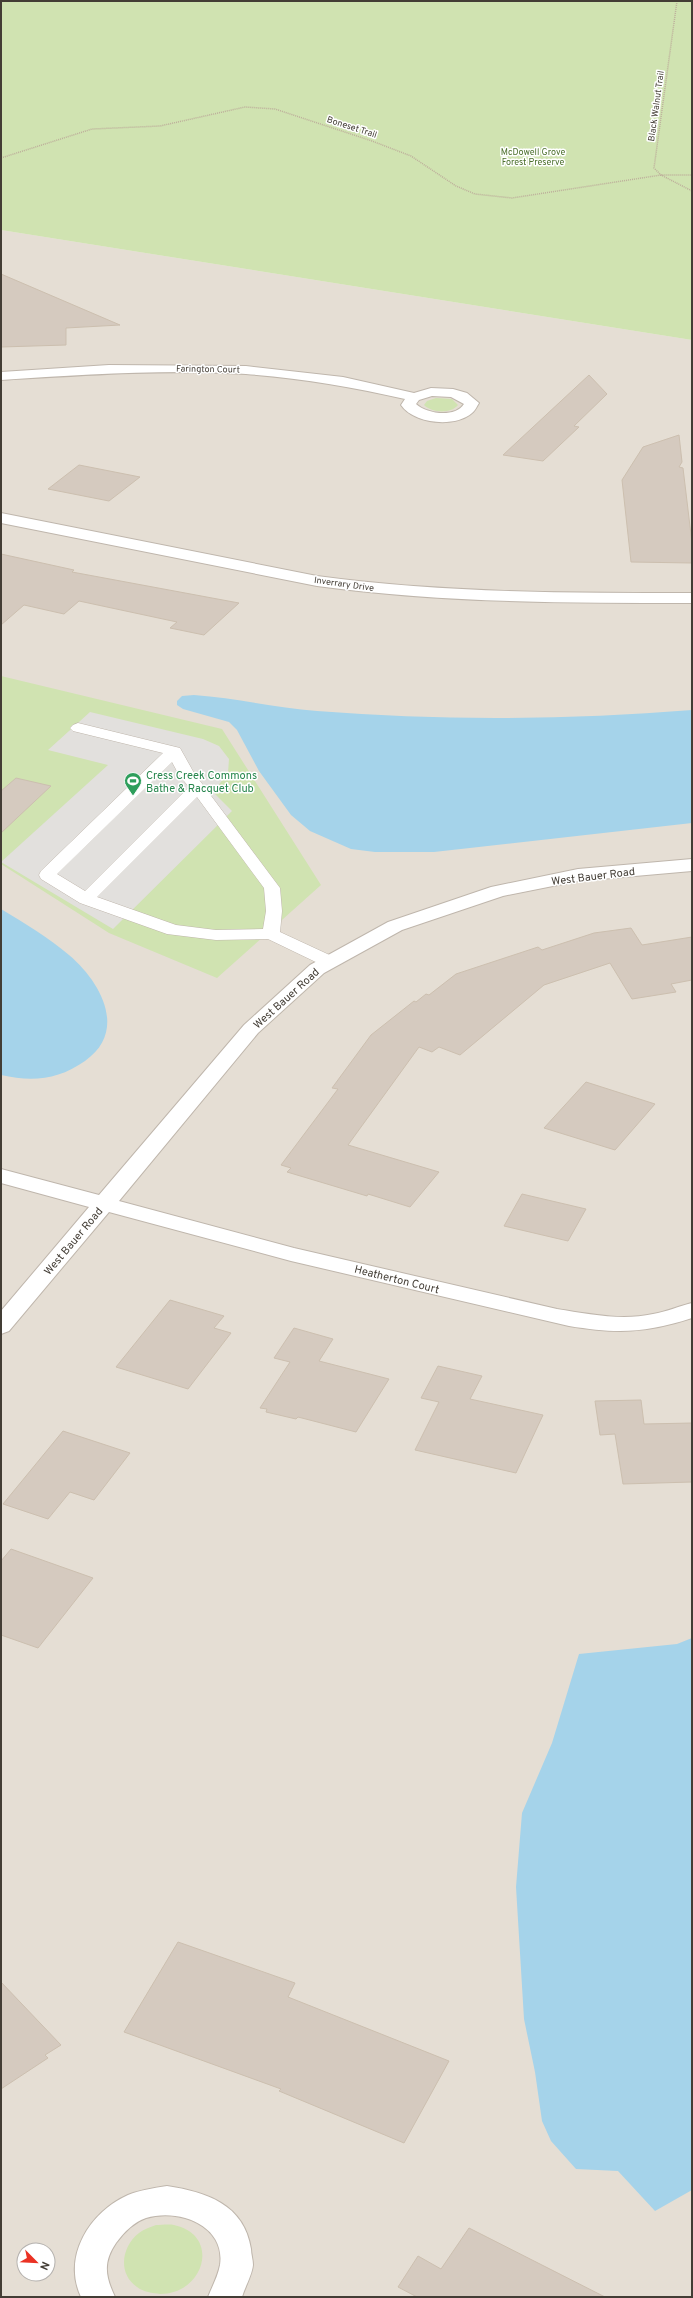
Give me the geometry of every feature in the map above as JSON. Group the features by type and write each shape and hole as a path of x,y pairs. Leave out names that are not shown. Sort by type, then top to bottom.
{"street":[{"name":"Farington Court","path":"1,376 109,369 246,370 342,381 414,397"},
{"name":"Inverrary Drive","path":"1,518 317,581 365,588 466,595 692,598"},
{"name":"West Bauer Road","path":"1,1326 251,1029 317,969 395,926 498,891 578,875 692,865"},
{"name":"Heatherton Court","path":"1,1176 292,1254 558,1316 599,1323 631,1324 654,1322 692,1310"},
{"path":"96,2296 90,2275 92,2253 100,2233 116,2216 137,2204 160,2199 184,2201 205,2208 223,2223 234,2241 238,2262 233,2283 225,2297"}],"lane":[{"path":"78,728 174,751 187,775 198,787 272,888 274,911 271,934"},
{"path":"174,751 47,875 86,899 173,930 216,935 271,934 330,962"},
{"path":"86,899 198,787"}],"path":[{"name":"Black Walnut Trail","path":"661,175 654,168 677,1"},
{"name":"Boneset Trail","path":"1,158 92,129 160,126 236,108 260,107 275,109 365,138 411,156 456,186 475,194 512,198 661,175 692,175"},
{"path":"661,175 692,191"}],"shaded area":[{"path":"1,230 692,340 692,2297 1,2297"},
{"path":"90,712 203,739 219,746 229,759 228,773 213,792 232,811 113,929 1,862 108,765 48,750"}],"green space":[{"name":"McDowell Grove Forest Preserve","path":"1,1 692,1 692,340 1,230"},
{"path":"436,398 452,399 458,405 451,410 436,411 427,408 424,405 427,401"},
{"name":"Cress Creek Commons Bathe & Racquet Club","path":"1,676 222,729 321,885 217,978 109,933 1,864"},
{"path":"156,2225 174,2225 189,2231 198,2240 202,2251 202,2263 197,2275 188,2285 175,2291 160,2294 139,2289 126,2274 124,2267 126,2252 133,2238 145,2229"}],"water":[{"path":"194,695 225,698 302,710 458,718 598,716 692,710 692,823 434,852 375,852 351,849 310,831 291,815 259,771 237,730 229,722 183,709 177,705 177,701 182,696"},
{"path":"1,909 61,948 81,966 99,992 105,1007 107,1021 105,1036 98,1049 85,1061 55,1076 34,1079 1,1075"},
{"path":"692,1638 692,2190 655,2211 618,2171 576,2169 551,2141 542,2121 535,2072 524,2019 516,1887 522,1813 552,1743 579,1654 677,1644"}],"building":[{"path":"1,274 120,325 66,328 66,345 1,347"},
{"path":"589,375 607,394 574,426 579,427 543,461 503,455"},
{"path":"679,435 682,462 679,467 683,468 692,543 692,563 631,562 622,480 643,447"},
{"path":"79,465 140,477 109,501 48,489"},
{"path":"1,554 74,570 72,572 239,603 204,635 170,628 177,622 79,601 64,614 24,605 1,625"},
{"path":"16,778 51,786 1,833 1,791"},
{"path":"631,928 642,945 692,937 692,980 671,984 676,992 632,999 610,963 544,985 460,1055 439,1047 432,1052 419,1047 348,1145 439,1172 410,1207 287,1172 291,1168 281,1165 338,1089 332,1088 371,1035 414,1001 416,1002 426,994 429,995 456,974 538,947 542,950 594,933"},
{"path":"586,1082 655,1104 615,1150 544,1128"},
{"path":"522,1194 586,1209 568,1241 504,1226"},
{"path":"170,1300 224,1316 214,1328 231,1333 188,1389 116,1367"},
{"path":"294,1328 333,1339 319,1361 389,1379 356,1432 298,1417 296,1419 266,1412 267,1409 260,1408 290,1362 274,1358"},
{"path":"438,1366 482,1376 470,1399 543,1415 516,1473 415,1450 439,1402 421,1398"},
{"path":"641,1400 644,1424 692,1423 692,1482 623,1484 615,1434 600,1435 595,1401"},
{"path":"63,1431 130,1453 94,1500 70,1492 48,1519 3,1504"},
{"path":"11,1549 93,1578 38,1648 1,1635 1,1561"},
{"path":"178,1942 295,1983 288,1997 449,2061 404,2143 279,2091 281,2089 124,2032"},
{"path":"1,1982 61,2045 45,2055 48,2058 1,2089"},
{"path":"469,2228 605,2297 417,2297 398,2287 418,2256 441,2269"}],"place":[{"name":"Cress Creek Commons Bathe & Racquet Club","path":"133,796"}]}
